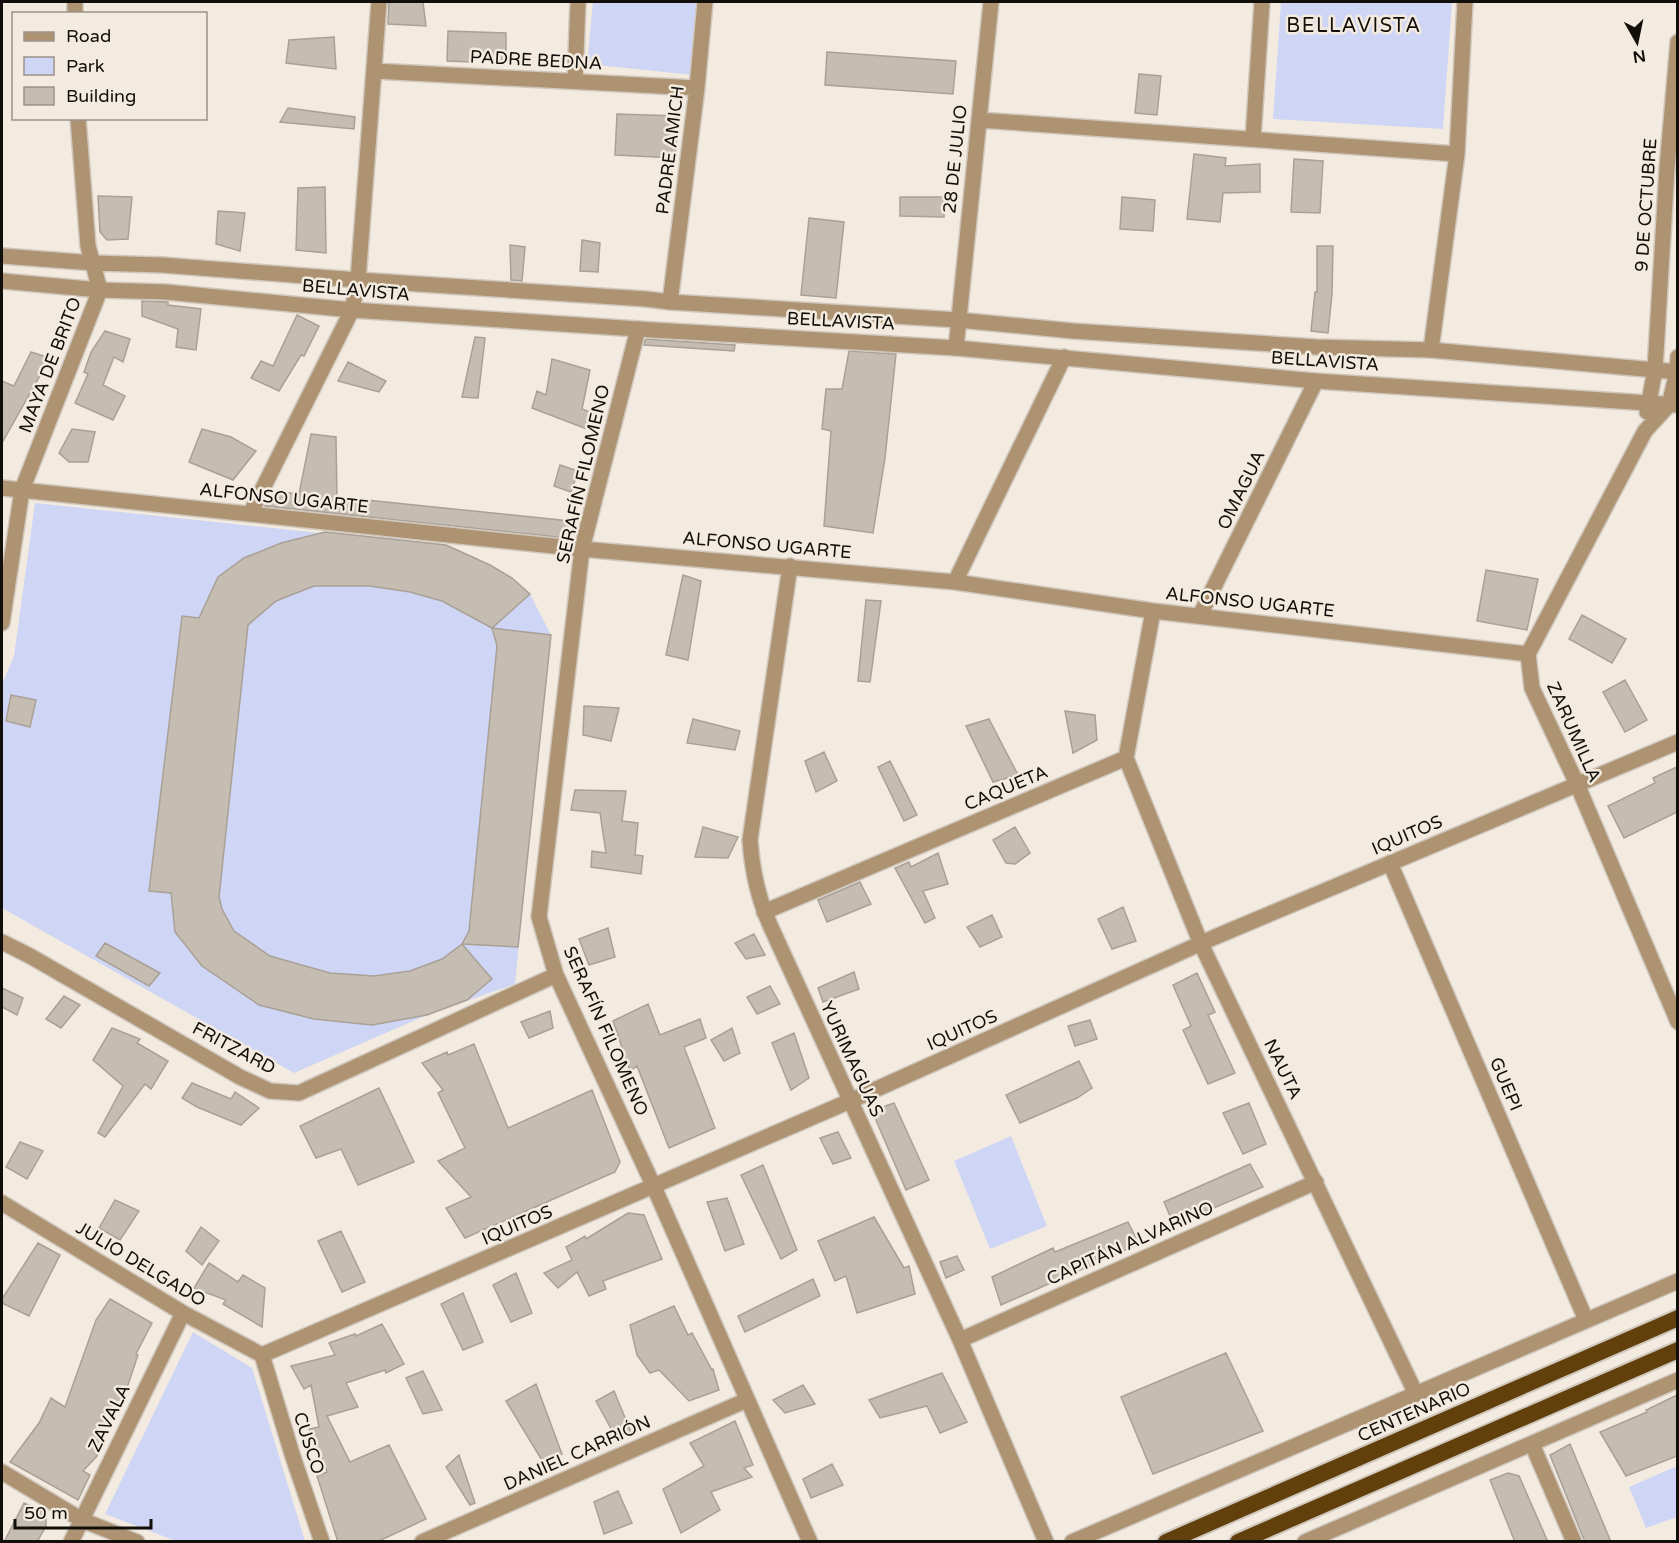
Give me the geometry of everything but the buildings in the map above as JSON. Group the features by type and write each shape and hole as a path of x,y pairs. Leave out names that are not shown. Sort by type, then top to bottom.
{"highway":[{"name":"CENTENARIO","path":"1166,1542 1677,1318"},
{"path":"1238,1542 1677,1350"}],"street":[{"path":"250,514 352,310 358,280 379,2"},
{"path":"575,81 578,2"},
{"name":"PADRE AMICH","path":"670,302 697,88 705,2"},
{"name":"28 DE JULIO","path":"956,348 991,2"},
{"path":"1253,139 1262,2"},
{"path":"1431,350 1457,154 1464,2"},
{"name":"9 DE OCTUBRE","path":"1655,370 1677,42"},
{"name":"PADRE BEDNA","path":"374,71 697,88"},
{"name":"MAYA DE BRITO","path":"2,623 22,490 100,290 88,246 78,120"},
{"path":"979,120 1457,154"},
{"name":"BELLAVISTA","path":"2,255 958,320 1073,331 1316,347 1431,350 1655,370 1677,367"},
{"name":"BELLAVISTA","path":"2,281 100,290 166,292 352,310 956,348 1316,381 1673,405"},
{"name":"SERAFÍN FILOMENO","path":"638,329 582,549 539,917 556,975 654,1187 810,1542"},
{"path":"955,582 1064,357"},
{"path":"1528,654 1645,431 1673,405 1677,367"},
{"path":"1645,431 1647,403 1655,370"},
{"name":"OMAGUA","path":"1200,615 1316,381"},
{"name":"ALFONSO UGARTE","path":"2,488 582,549 955,582 1153,611 1528,654"},
{"name":"YURIMAGUAS","path":"790,566 750,840 752,862 764,912 960,1340 1046,1542"},
{"path":"1126,758 1153,611"},
{"name":"ZARUMILLA","path":"1528,654 1532,688 1577,784 1677,1022"},
{"name":"IQUITOS","path":"262,1355 654,1187 1201,944 1677,742"},
{"name":"CAQUETA","path":"764,912 1126,758"},
{"name":"NAUTA","path":"1126,758 1201,944 1416,1394"},
{"name":"GUEPI","path":"1390,863 1586,1320"},
{"name":"FRITZARD","path":"4,948 68,977 240,1077 270,1091 298,1093 556,975"},
{"name":"CAPITÁN ALVARINO","path":"960,1340 1316,1182"},
{"name":"JULIO DELGADO","path":"2,1203 183,1312 262,1355"},
{"path":"1072,1542 1677,1281"},
{"name":"ZAVALA","path":"71,1542 183,1312"},
{"name":"CUSCO","path":"262,1355 292,1457 321,1542"},
{"path":"1305,1542 1677,1380"},
{"name":"DANIEL CARRIÓN","path":"426,1541 747,1400"},
{"path":"1532,1444 1574,1542"},
{"path":"2,1472 82,1520 137,1542"}],"green space":[{"path":"593,2 700,2 693,75 587,64"},
{"path":"1281,2 1452,2 1443,129 1273,119"},
{"path":"35,503 320,533 392,538 454,548 512,578 530,594 551,635 515,984 427,1015 294,1073 2,908 2,684 14,656"},
{"path":"1011,1136 1047,1226 990,1249 954,1161"},
{"path":"193,1332 252,1368 305,1541 176,1541 105,1514"},
{"path":"1677,1466 1677,1517 1646,1528 1629,1487"}],"district":[{"name":"BELLAVISTA","path":"1354,25"}]}
